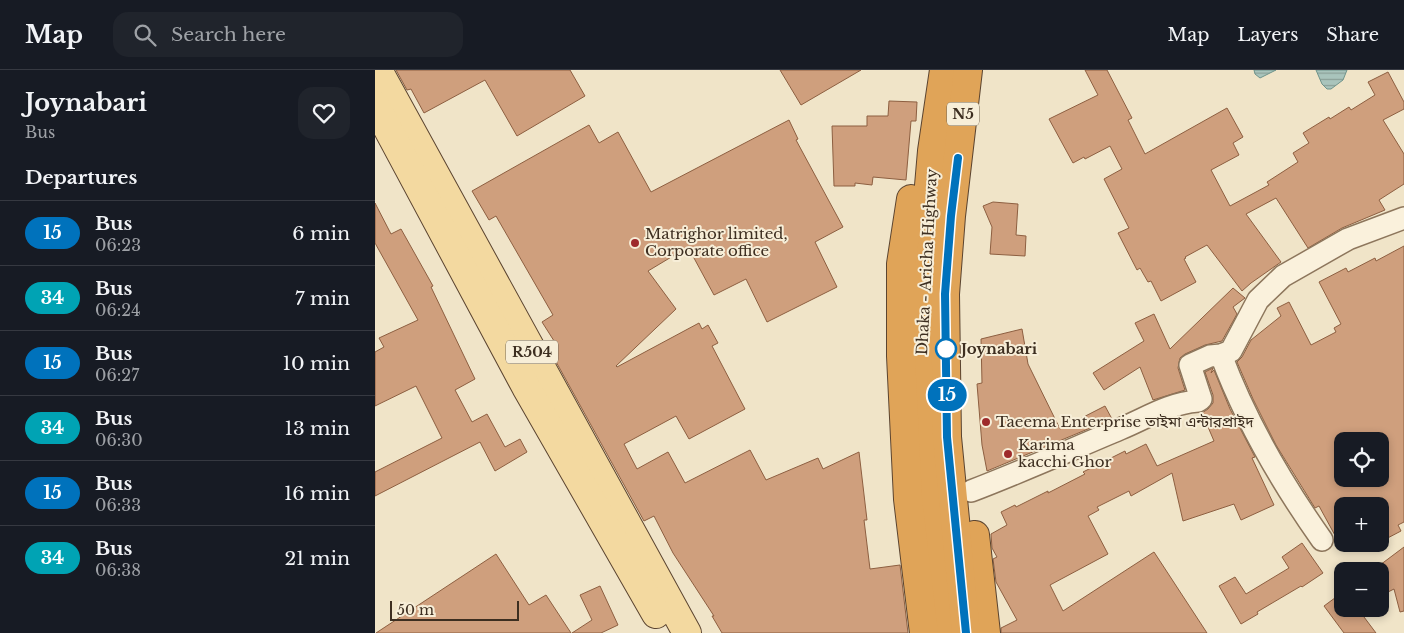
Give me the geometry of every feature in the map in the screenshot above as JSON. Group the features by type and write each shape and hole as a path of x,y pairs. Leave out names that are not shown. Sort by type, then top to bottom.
{"highway":[{"name":"Dhaka - Aricha Highway","path":"945,70 932,151 925,232 922,384 929,479 946,633"},
{"name":"Dhaka - Aricha Highway","path":"966,633 947,437 945,294 951,216 968,70"},
{"path":"924,633 908,499 901,356 901,264 912,196 932,151"},
{"path":"958,158 967,208 964,264 963,374 967,455 986,633"}],"main road":[{"name":"R504","path":"379,70 687,633"},
{"name":"R504","path":"375,105 526,387 666,633"}],"street":[{"path":"1322,540 1297,504 1253,430 1235,392 1226,353 1258,300 1283,276 1348,239 1404,218"},
{"path":"971,490 1124,428 1163,408 1199,402 1201,399 1190,365 1210,356 1226,353"}],"water":[{"path":"1254,70 1276,70 1260,78 1255,74"},
{"path":"1316,70 1347,70 1343,80 1331,89 1327,89 1322,84"}],"building":[{"path":"396,70 570,70 585,96 517,136 485,80 424,113 411,89 407,90"},
{"path":"780,70 861,70 801,105"},
{"path":"1085,70 1107,70 1132,118 1128,120 1145,154 1227,108 1243,137 1233,143 1239,155 1211,170 1230,206 1269,185 1267,182 1298,162 1293,153 1309,143 1303,133 1349,107 1351,110 1375,95 1368,82 1388,72 1404,102 1404,109 1383,120 1404,154 1404,184 1379,200 1385,210 1342,228 1308,248 1276,198 1246,214 1281,262 1242,291 1207,245 1184,259 1196,282 1161,301 1151,281 1148,282 1140,268 1137,270 1118,233 1129,228 1104,179 1122,169 1110,146 1073,163 1049,119 1098,95"},
{"path":"889,101 917,102 916,121 911,121 906,180 873,177 872,185 855,183 855,186 834,186 832,126 867,126 867,116 888,116"},
{"path":"789,120 798,139 796,140 843,227 815,242 837,287 767,322 746,279 714,295 688,247 648,271 676,309 616,366 699,323 702,329 708,325 718,343 712,346 745,409 689,439 676,416 624,444 637,469 668,452 685,483 750,450 766,480 818,458 823,469 859,452 867,520 864,520 870,569 900,565 908,633 722,633 712,616 714,616 673,553 654,516 644,521 549,349 556,344 542,322 553,315 496,216 489,220 472,191 589,125 599,143 618,132 651,192"},
{"path":"993,202 1018,204 1016,235 1026,236 1025,256 990,254 992,227 983,206"},
{"path":"375,203 391,234 401,229 433,286 431,287 475,379 455,390 472,422 487,414 505,447 520,439 527,452 495,471 480,442 375,496 375,472 442,438 416,386 375,406 375,352 384,347 379,338 418,320 375,243"},
{"path":"1404,246 1404,522 1398,525 1401,531 1389,537 1389,497 1334,497 1334,534 1319,506 1315,508 1276,445 1237,362 1242,357 1251,340 1281,316 1277,308 1289,302 1311,345 1336,332 1334,328 1341,324 1319,282 1346,268 1348,272 1375,258 1376,261"},
{"path":"1233,288 1245,298 1233,307 1237,314 1222,341 1205,345 1180,358 1178,368 1185,390 1153,400 1140,367 1104,390 1093,373 1144,341 1135,323 1154,314 1170,349"},
{"path":"1022,329 1028,364 1060,429 1105,406 1112,419 987,471 982,445 977,384 982,383 981,339"},
{"path":"1213,368 1211,373 1214,370 1230,409 1255,457 1252,458 1274,505 1241,520 1234,504 1183,521 1172,473 1131,496 1129,491 1097,507 1099,510 1088,516 1108,554 1050,585 1063,611 1154,552 1207,633 1001,633 1001,628 1017,620 996,582 993,559 997,557 992,548 991,534 1007,525 1001,512 1015,505 1016,507 1048,491 1048,493 1085,474 1083,472 1125,451 1126,454 1146,444 1157,466 1214,441 1202,413 1213,403 1213,395 1205,372"},
{"path":"1302,543 1323,573 1257,612 1258,614 1241,624 1219,586 1235,577 1246,594 1289,568 1282,557"},
{"path":"1404,547 1404,611 1400,612 1394,589 1389,592 1389,562 1384,562"},
{"path":"496,554 529,605 546,595 571,633 376,633"},
{"path":"600,586 618,625 601,633 572,633 592,620 580,595"},
{"path":"1334,599 1334,617 1364,617 1376,633 1344,633 1324,606"}],"bus line":[{"name":"15","path":"958,158 945,294 947,437 966,633"}],"place":[{"name":"Matrighor limited, Corporate office","path":"635,243"},
{"name":"Joynabari","path":"946,349"},
{"name":"Taeema Enterprise তাইমা এন্টারপ্রাইদ","path":"986,422"},
{"name":"Karima kacchi Ghor","path":"1008,454"}]}
